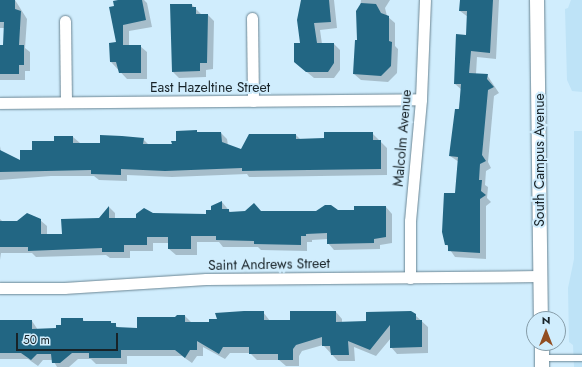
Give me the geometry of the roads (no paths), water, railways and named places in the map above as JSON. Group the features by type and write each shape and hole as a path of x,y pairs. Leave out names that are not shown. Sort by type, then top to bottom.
{"street":[{"name":"Malcolm Avenue","path":"410,278 410,222 421,99 425,0"},
{"name":"South Campus Avenue","path":"537,0 539,276 541,311"},
{"path":"252,18 253,101"},
{"path":"65,21 66,102"},
{"name":"East Hazeltine Street","path":"0,103 421,99"},
{"name":"Saint Andrews Street","path":"0,288 64,288 206,279 539,276"},
{"path":"542,351 542,362"}],"lane":[{"path":"542,362 582,358"}]}
